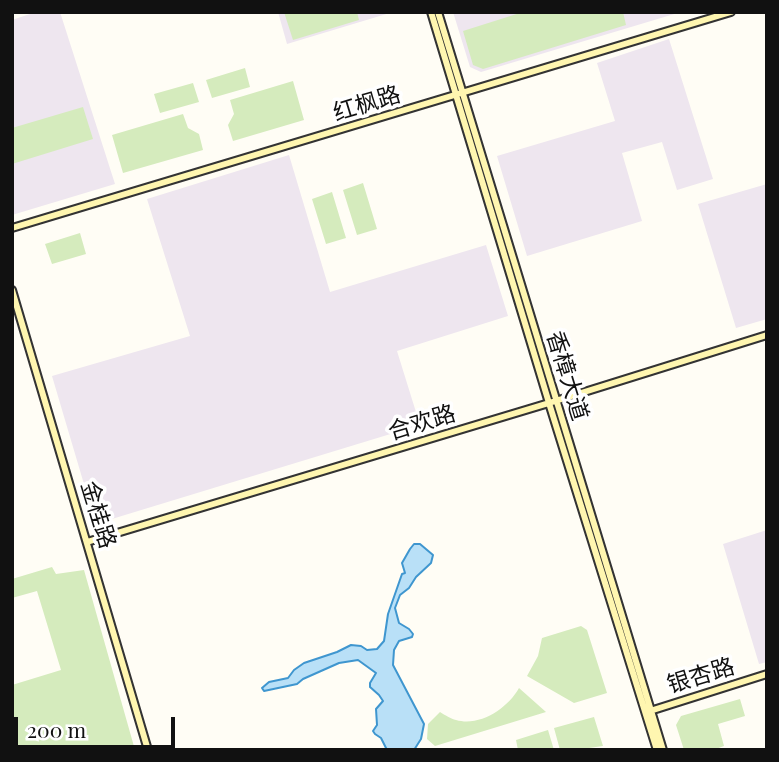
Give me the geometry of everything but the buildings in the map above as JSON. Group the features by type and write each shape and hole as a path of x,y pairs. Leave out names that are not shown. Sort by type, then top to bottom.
{"street":[{"name":"香樟大道","path":"431,12 459,94 648,711 663,750"},
{"name":"香樟大道","path":"438,12 459,94"},
{"name":"红枫路","path":"12,228 731,12"},
{"name":"金桂路","path":"12,290 148,750"},
{"name":"合欢路","path":"87,542 767,335"},
{"name":"银杏路","path":"648,711 767,674"},
{"name":"香樟大道","path":"648,711 657,750"}],"shaded area":[{"path":"36,12 60,12 115,184 12,215 12,20"},
{"path":"278,12 393,12 287,44"},
{"path":"453,12 681,12 481,72 470,67"},
{"path":"669,39 713,179 677,190 662,142 622,153 642,221 527,256 497,156 615,121 597,63"},
{"path":"289,155 330,292 486,245 508,316 397,351 420,425 102,522 94,518 52,376 190,336 147,199"},
{"path":"767,184 767,319 736,328 698,204"},
{"path":"767,530 767,662 759,664 723,544"}],"green space":[{"path":"284,12 357,12 359,20 293,40"},
{"path":"523,12 623,12 626,25 483,69 473,65 463,31"},
{"path":"245,68 250,87 212,98 206,80"},
{"path":"293,81 304,120 233,141 228,125 234,114 230,100"},
{"path":"193,83 199,102 160,113 154,94"},
{"path":"83,107 93,139 12,164 12,128"},
{"path":"183,114 188,128 199,134 203,150 123,173 112,135"},
{"path":"363,183 377,229 357,235 343,190"},
{"path":"332,192 346,238 326,244 312,199"},
{"path":"80,233 86,254 52,264 45,244"},
{"path":"52,567 56,574 84,570 135,750 12,750 12,685 61,670 37,591 12,598 12,579"},
{"path":"581,626 587,630 607,693 574,703 527,676 538,656 542,638"},
{"path":"519,688 546,712 435,746 427,739 428,724 440,712 452,719 465,721 484,718 501,709"},
{"path":"740,699 745,716 718,724 724,746 713,750 684,750 676,725 681,716"},
{"path":"594,717 603,746 560,750 554,728"},
{"path":"548,730 554,750 518,750 516,740"}],"water":[{"path":"414,544 420,544 433,555 431,563 400,595 395,608 399,623 413,634 412,637 399,641 394,650 393,665 424,724 421,739 414,750 387,750 381,738 373,731 377,725 376,709 383,701 370,687 376,673 358,660 339,663 297,684 264,691 262,688 269,682 288,678 304,663 351,645 367,650 377,649 384,641 388,614 402,574 405,573 402,563"}]}
